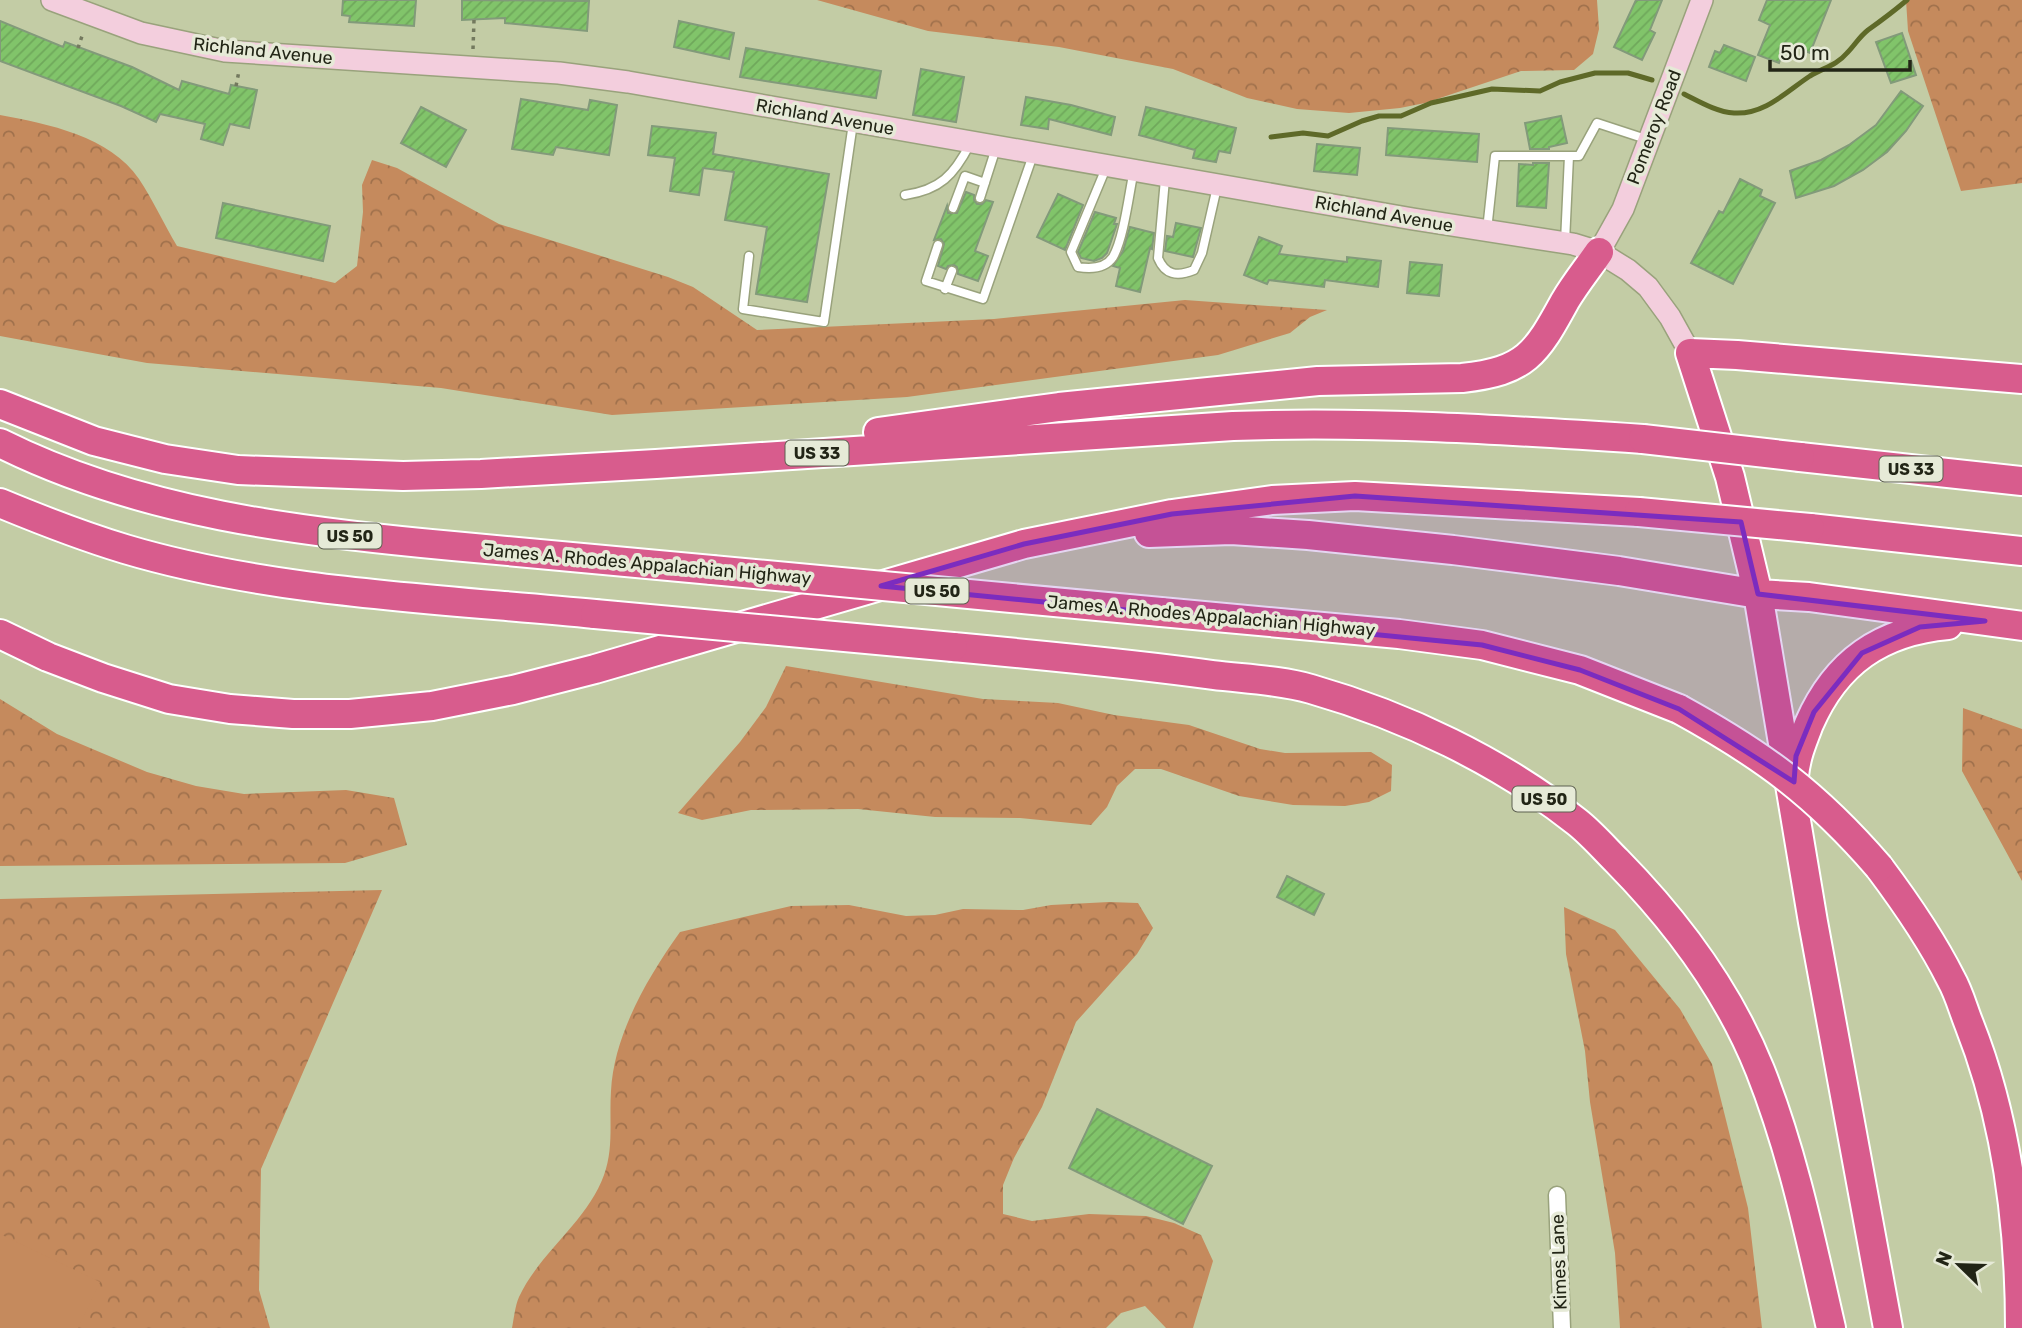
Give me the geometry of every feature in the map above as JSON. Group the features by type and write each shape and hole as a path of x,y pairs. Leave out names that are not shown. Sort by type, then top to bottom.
{"highway":[{"path":"656,464 1059,407 1318,381 1478,376 1517,363 1539,347 1551,330 1566,299 1599,251"},
{"path":"1888,1328 1871,1246 1758,594 1730,477 1690,354 1737,355 2022,379"},
{"name":"US 33","path":"0,404 94,441 165,459 238,470 403,476 656,464 1313,423 1506,430 1643,439 2022,481"},
{"name":"James A. Rhodes Appalachian Highway","path":"0,443 79,476 144,497 280,527 346,536 1399,634 1482,645 1580,670 1679,709 1731,738 1802,788 1835,817 1879,867 1913,913 1952,980 1986,1068 2008,1164 2016,1231 2020,1328"},
{"path":"0,634 59,662 169,699 230,709 293,714 350,714 432,706 572,675 1024,544 1172,514 1272,500 1355,496 1639,512 2022,551"},
{"name":"US 50","path":"0,503 60,527 127,549 200,567 272,580 340,589 1148,666 1308,688 1371,709 1441,738 1509,775 1578,823 1628,872 1686,938 1721,990 1760,1069 1795,1172 1831,1328"},
{"path":"1024,544 1163,532 1231,530 1308,535 1619,571 1758,594 1809,597 2022,625"},
{"path":"1793,800 1796,756 1814,712 1826,691 1844,669 1862,653 1888,639 1920,627 1985,621"},
{"path":"1871,1246 1879,1328"}],"main road":[{"name":"Richland Avenue","path":"52,0 141,33 225,51 559,73 628,82 1451,225 1565,242 1599,251 1648,287 1670,317 1690,354"},
{"name":"Pomeroy Road","path":"1599,251 1623,209 1702,0"}],"street":[{"name":"Kimes Lane","path":"1557,1195 1562,1328"}],"lane":[{"path":"748,256 743,309 824,322 853,121"},
{"path":"1487,230 1495,156 1579,156 1597,123 1649,140"},
{"path":"905,195 924,192 942,184 963,158 971,142"},
{"path":"980,198 997,145"},
{"path":"938,245 926,281 983,299 1034,153"},
{"path":"1565,242 1569,156"},
{"path":"1107,165 1071,252 1078,267 1089,269 1103,266 1112,258 1119,239 1134,170"},
{"path":"953,208 965,176 985,183"},
{"path":"1165,176 1158,258 1162,268 1172,274 1194,270 1202,253 1218,185"},
{"path":"945,289 951,271"}],"path":[{"path":"473,51 474,20"},
{"path":"78,48 84,31"},
{"path":"236,86 239,69"}],"highlighted area":[{"path":"1355,496 1741,522 1758,594 1985,621 1920,627 1862,653 1814,712 1796,756 1794,782 1679,709 1580,670 1482,645 881,586 1024,544 1172,514"}],"green space":[{"path":"817,0 1597,0 1599,29 1593,54 1574,70 1521,71 1425,103 1349,113 1297,109 1247,98 1173,69 1059,47 928,31"},
{"path":"1906,0 2022,0 2022,183 1961,191 1908,31"},
{"path":"0,115 77,134 112,152 127,164 139,179 177,246 335,283 357,266 363,212 362,185 372,160 397,168 499,224 693,287 757,330 994,319 1185,300 1327,310 1310,317 1290,333 1218,355 907,397 612,415 441,388 147,363 0,336"},
{"path":"786,666 983,699 1058,703 1114,715 1189,725 1260,749 1285,753 1371,752 1392,765 1391,791 1369,802 1345,806 1293,805 1239,796 1161,769 1135,769 1117,786 1107,807 1091,825 1020,818 935,817 858,809 751,810 702,820 678,813 740,742 766,707"},
{"path":"0,699 57,734 147,772 196,786 244,794 346,790 394,798 407,845 345,863 0,866"},
{"path":"1963,708 2022,729 2022,881 1962,771"},
{"path":"382,890 261,1169 259,1290 270,1328 0,1328 0,899"},
{"path":"1138,903 1153,928 1137,954 1076,1022 1042,1107 1014,1158 1003,1185 1003,1214 1032,1221 1089,1214 1146,1216 1174,1223 1201,1235 1213,1261 1193,1328 1166,1328 1145,1306 1121,1313 1106,1328 512,1328 518,1301 528,1281 586,1208 604,1175 609,1154 611,1091 619,1048 645,987 680,932 791,906 849,905 906,916 935,915 963,909 1023,910 1051,905"},
{"path":"1564,907 1615,930 1680,1009 1712,1064 1748,1208 1762,1328 1620,1328 1615,1253 1590,1102 1585,1051 1566,954"},
{"path":"0,1234 100,1282 78,1328 0,1328"}],"building":[{"path":"343,0 416,0 414,26 349,22 350,16 342,15"},
{"path":"462,0 589,1 587,31 505,23 505,18 462,20"},
{"path":"1636,0 1662,0 1650,30 1655,33 1642,60 1614,47"},
{"path":"1767,0 1831,0 1810,53 1786,43 1779,63 1758,55 1770,25 1759,20"},
{"path":"0,21 63,47 65,42 132,67 179,90 182,81 229,94 231,85 257,90 249,128 230,124 223,145 201,139 205,124 160,114 156,122 121,106 0,61"},
{"path":"679,21 734,33 729,59 674,47"},
{"path":"1902,33 1916,75 1891,83 1876,42"},
{"path":"1724,45 1755,57 1746,81 1709,67 1715,51 1720,53"},
{"path":"746,48 881,71 876,98 740,77"},
{"path":"921,69 964,77 956,122 913,115"},
{"path":"1901,91 1923,106 1887,152 1863,170 1834,186 1796,198 1790,171 1821,160 1849,145 1876,125"},
{"path":"1026,97 1115,117 1111,135 1049,119 1048,129 1021,125"},
{"path":"521,99 588,110 590,100 617,105 609,155 556,147 553,155 512,149"},
{"path":"421,107 466,130 446,167 401,143"},
{"path":"1146,107 1236,128 1230,153 1219,151 1216,162 1193,158 1195,150 1139,135"},
{"path":"1561,116 1567,143 1549,149 1530,149 1525,123"},
{"path":"652,126 716,133 713,154 829,174 807,302 756,294 767,227 725,220 734,172 703,168 699,195 670,191 675,158 648,155"},
{"path":"1388,128 1479,134 1477,162 1386,155"},
{"path":"1317,144 1360,148 1357,175 1314,171"},
{"path":"1549,163 1546,208 1517,206 1519,164"},
{"path":"1740,179 1762,190 1760,196 1775,203 1733,284 1691,263 1719,211 1723,213"},
{"path":"966,192 974,195 977,204 986,200 993,202 975,251 988,256 978,281 958,274 954,265 946,269 938,266 944,244 941,239 934,240 947,206 948,213 957,213"},
{"path":"1058,194 1083,205 1065,250 1037,237"},
{"path":"223,203 330,226 323,261 216,238"},
{"path":"1095,212 1116,218 1114,224 1117,224 1107,253 1094,261 1081,258 1078,252"},
{"path":"1176,223 1201,228 1193,257 1165,251 1167,236 1173,237"},
{"path":"1130,227 1154,233 1140,292 1116,286 1120,268 1113,266 1123,251"},
{"path":"1259,237 1282,246 1279,254 1347,262 1347,257 1381,261 1378,287 1325,280 1324,287 1269,280 1267,284 1244,275"},
{"path":"1410,262 1442,265 1439,296 1407,293"},
{"path":"1287,876 1324,894 1314,915 1277,897"},
{"path":"1097,1109 1212,1166 1183,1224 1069,1168"}],"waterway":[{"path":"1684,94 1721,111 1734,113 1745,113 1766,106 1810,76 1839,61 1865,33 1907,0"},
{"path":"1271,137 1303,133 1328,136 1362,121 1379,116 1401,116 1431,103 1492,89 1540,91 1560,82 1595,73 1628,73 1652,80"}]}
